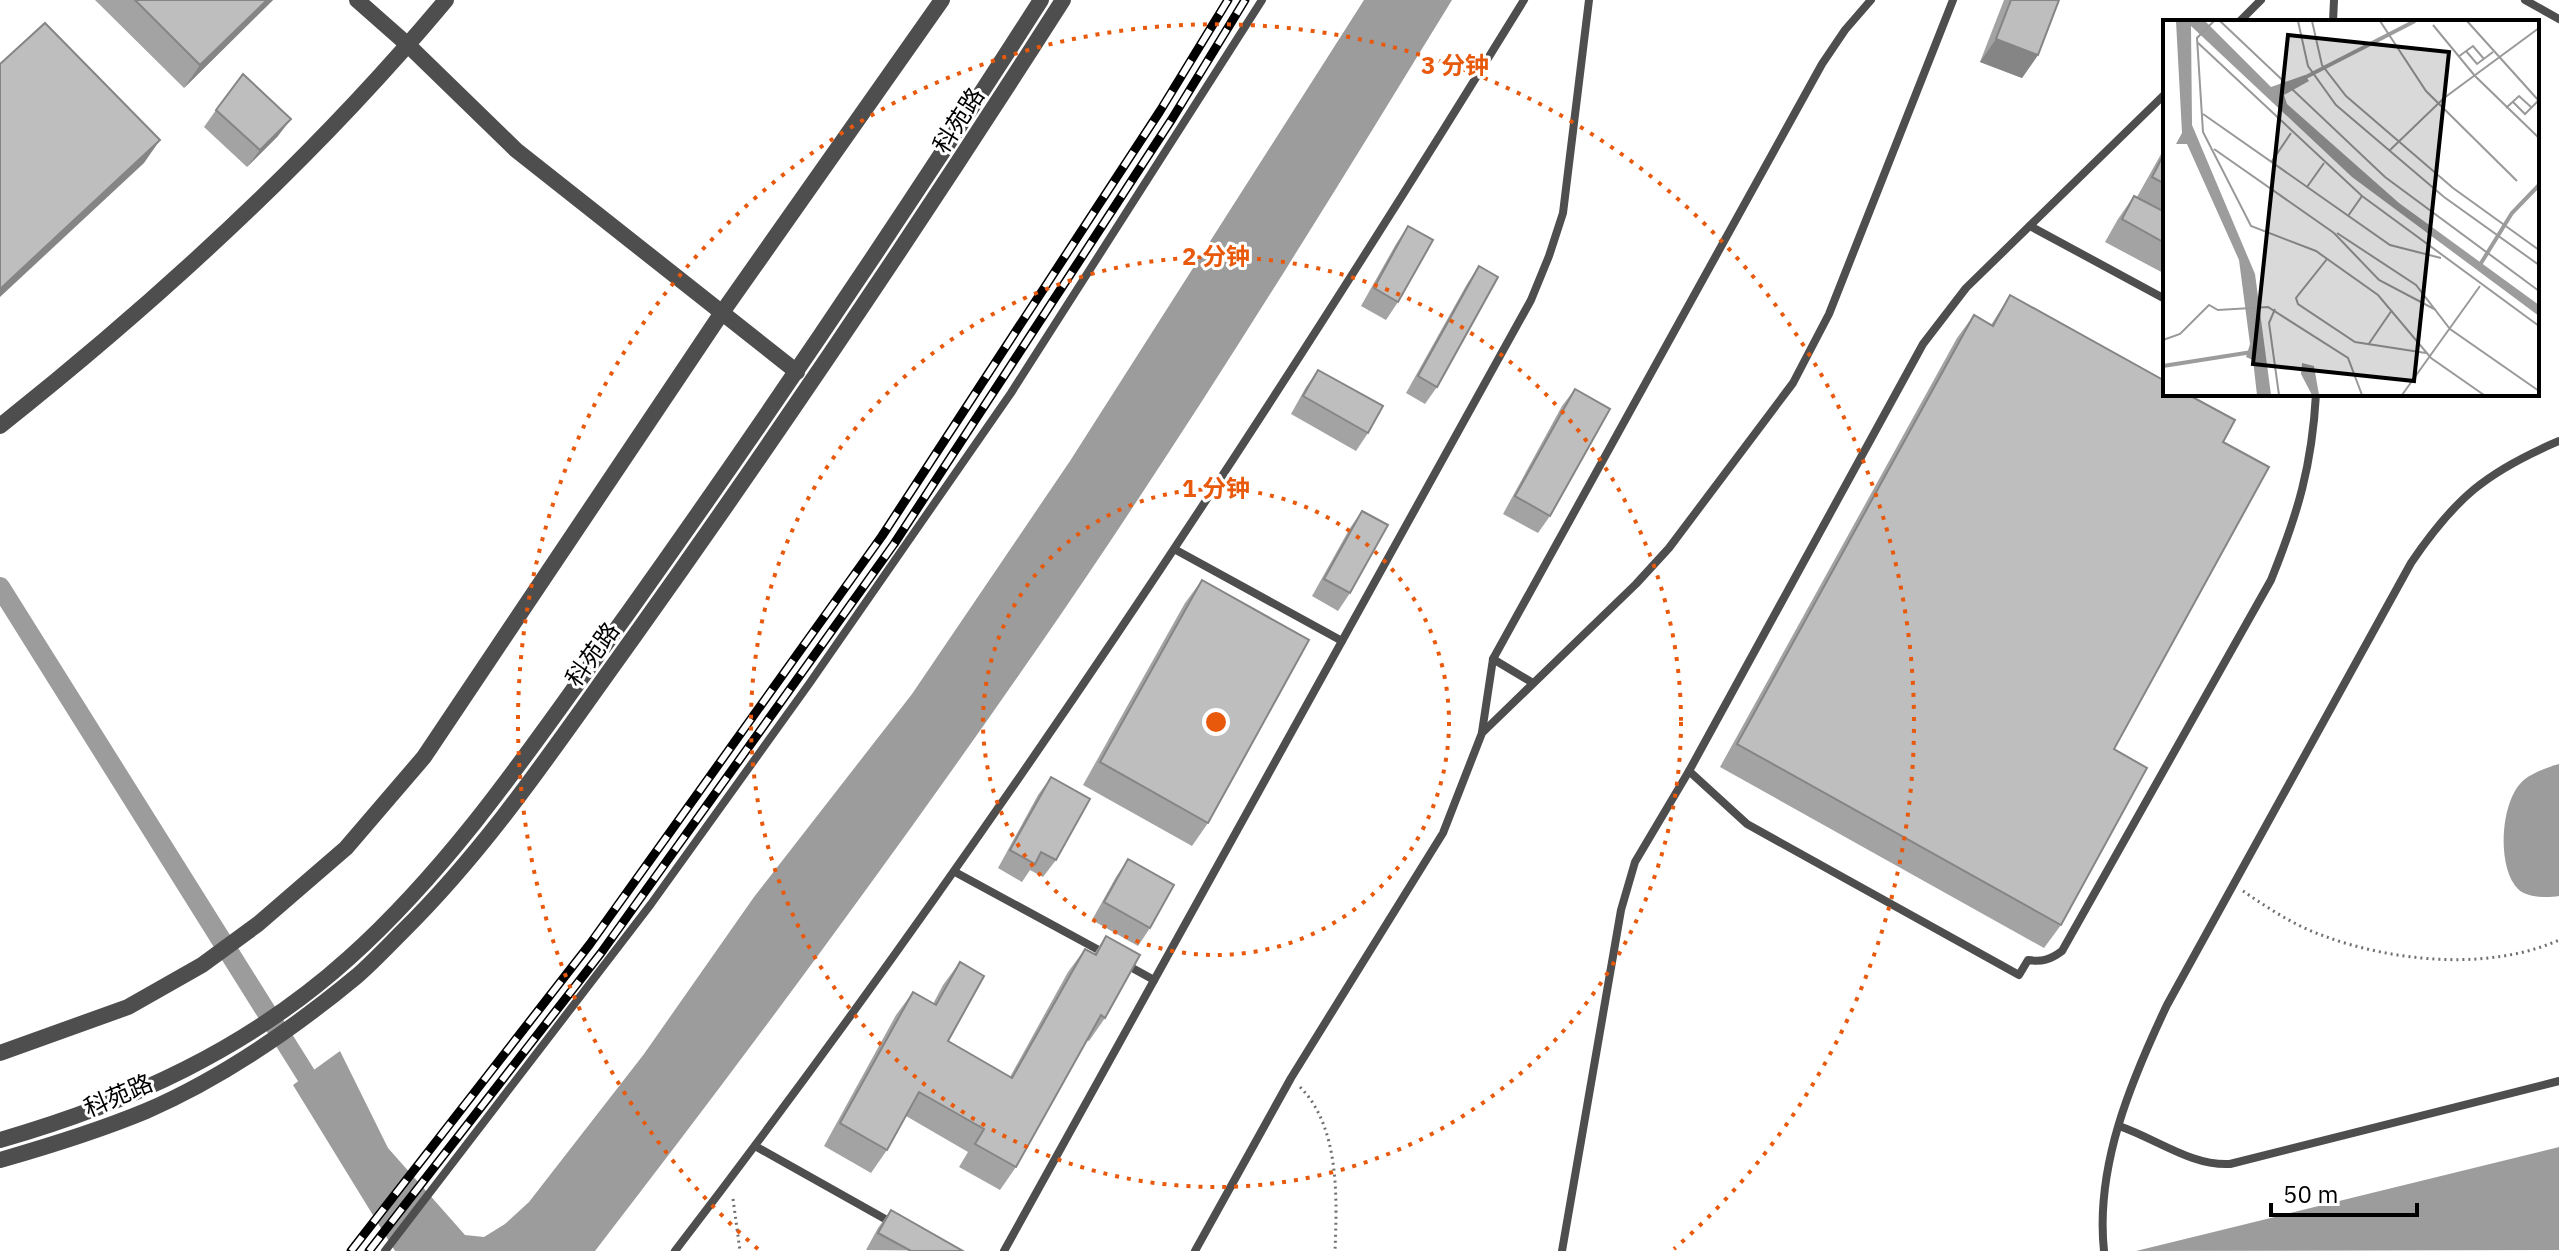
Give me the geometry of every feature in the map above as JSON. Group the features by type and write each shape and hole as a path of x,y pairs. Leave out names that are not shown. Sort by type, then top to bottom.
{"street":[{"path":"357,0 516,150 721,314 813,382"},
{"path":"0,426 99,347 320,142 446,0"},
{"path":"0,1053 128,1007 202,965 258,924 346,848 424,757 721,314 942,0"},
{"name":"科苑路","path":"0,1140 64,1122 140,1093 211,1057 287,1006 348,959 415,892 483,815 740,456 927,178 1041,0"},
{"name":"科苑路","path":"0,1160 70,1140 147,1110 221,1073 299,1022 360,974 429,905 498,827 755,467 942,189 1063,0"}],"lane":[{"path":"385,1251 651,904 826,659 1011,393 1262,0"},
{"path":"675,1251 955,872 1176,550 1380,233 1524,0"},
{"path":"1004,1251 1531,300 1563,213 1589,0"},
{"path":"1195,1251 1291,1078 1443,833 1482,733 1493,659 1822,64 1845,30 1871,0"},
{"path":"1482,733 1669,548 1793,383 1829,314 1953,0"},
{"path":"2241,20 2261,0"},
{"path":"2333,20 2334,0"},
{"path":"2525,0 2559,19"},
{"path":"1562,1251 1626,886 1635,862 1689,771 1923,344 1966,288 2163,96"},
{"path":"2030,226 2163,298"},
{"path":"1689,771 1747,824 2019,975 2028,960 2052,959 2062,951 2271,580 2290,534 2305,484 2314,432 2316,396"},
{"path":"2104,1251 2105,1182 2133,1084 2162,1016 2411,563 2435,527 2462,497 2522,457 2559,441"},
{"path":"1176,550 1342,641"},
{"path":"1493,659 1533,683"},
{"path":"955,872 1154,980"},
{"path":"2119,1126 2194,1160 2211,1165 2230,1164 2559,1081"},
{"path":"755,1146 902,1229"}],"path":[{"path":"2234,884 2266,907 2323,936 2400,954 2465,960 2497,958 2559,940"},
{"path":"1291,1078 1309,1096 1320,1114 1326,1134 1334,1182 1335,1251"},
{"path":"730,1179 740,1251"}],"shaded area":[{"path":"1364,0 1452,0 1197,409 1037,649 820,953 595,1251 395,1251 293,1085 340,1051 388,1148 465,1235 484,1237 505,1224 529,1202 644,1054 754,897 912,694 1070,461"},
{"path":"2559,764 2559,896 2532,896 2518,889 2506,865 2506,816 2510,801 2525,779"},
{"path":"2559,1147 2559,1250 2136,1251"}],"building":[{"path":"135,0 267,0 200,65"},
{"path":"2011,0 2059,0 2038,55 1996,39"},
{"path":"45,23 160,140 0,289 0,64"},
{"path":"243,74 291,119 260,150 216,110"},
{"path":"2163,156 2163,183 2152,177"},
{"path":"2134,196 2163,211 2163,242 2122,219"},
{"path":"1408,226 1433,240 1398,302 1374,288"},
{"path":"1479,266 1498,277 1437,387 1418,376"},
{"path":"2010,295 2163,380 2163,396 2191,396 2235,420 2223,442 2269,467 2114,749 2147,768 2061,925 1737,744 1974,315 1993,326"},
{"path":"1318,370 1383,406 1368,433 1303,396"},
{"path":"1575,389 1610,409 1550,516 1515,496"},
{"path":"1362,511 1388,525 1350,593 1324,579"},
{"path":"1202,580 1309,640 1208,823 1100,762"},
{"path":"1051,777 1090,799 1056,860 1041,852 1035,864 1010,850"},
{"path":"1128,859 1174,885 1150,928 1104,902"},
{"path":"1106,936 1140,955 1105,1018 1101,1015 1016,1167 975,1144 984,1129 919,1092 887,1150 840,1123 913,992 936,1005 960,962 984,976 948,1041 1012,1078 1085,949 1096,955"},
{"path":"891,1210 963,1251 911,1251 878,1233"}],"waterway":[{"path":"0,587 321,1099"}],"railway":[{"path":"351,1251 590,944 882,536 1160,111 1228,0"},
{"path":"369,1251 601,953 894,544 1172,119 1245,0"}]}
